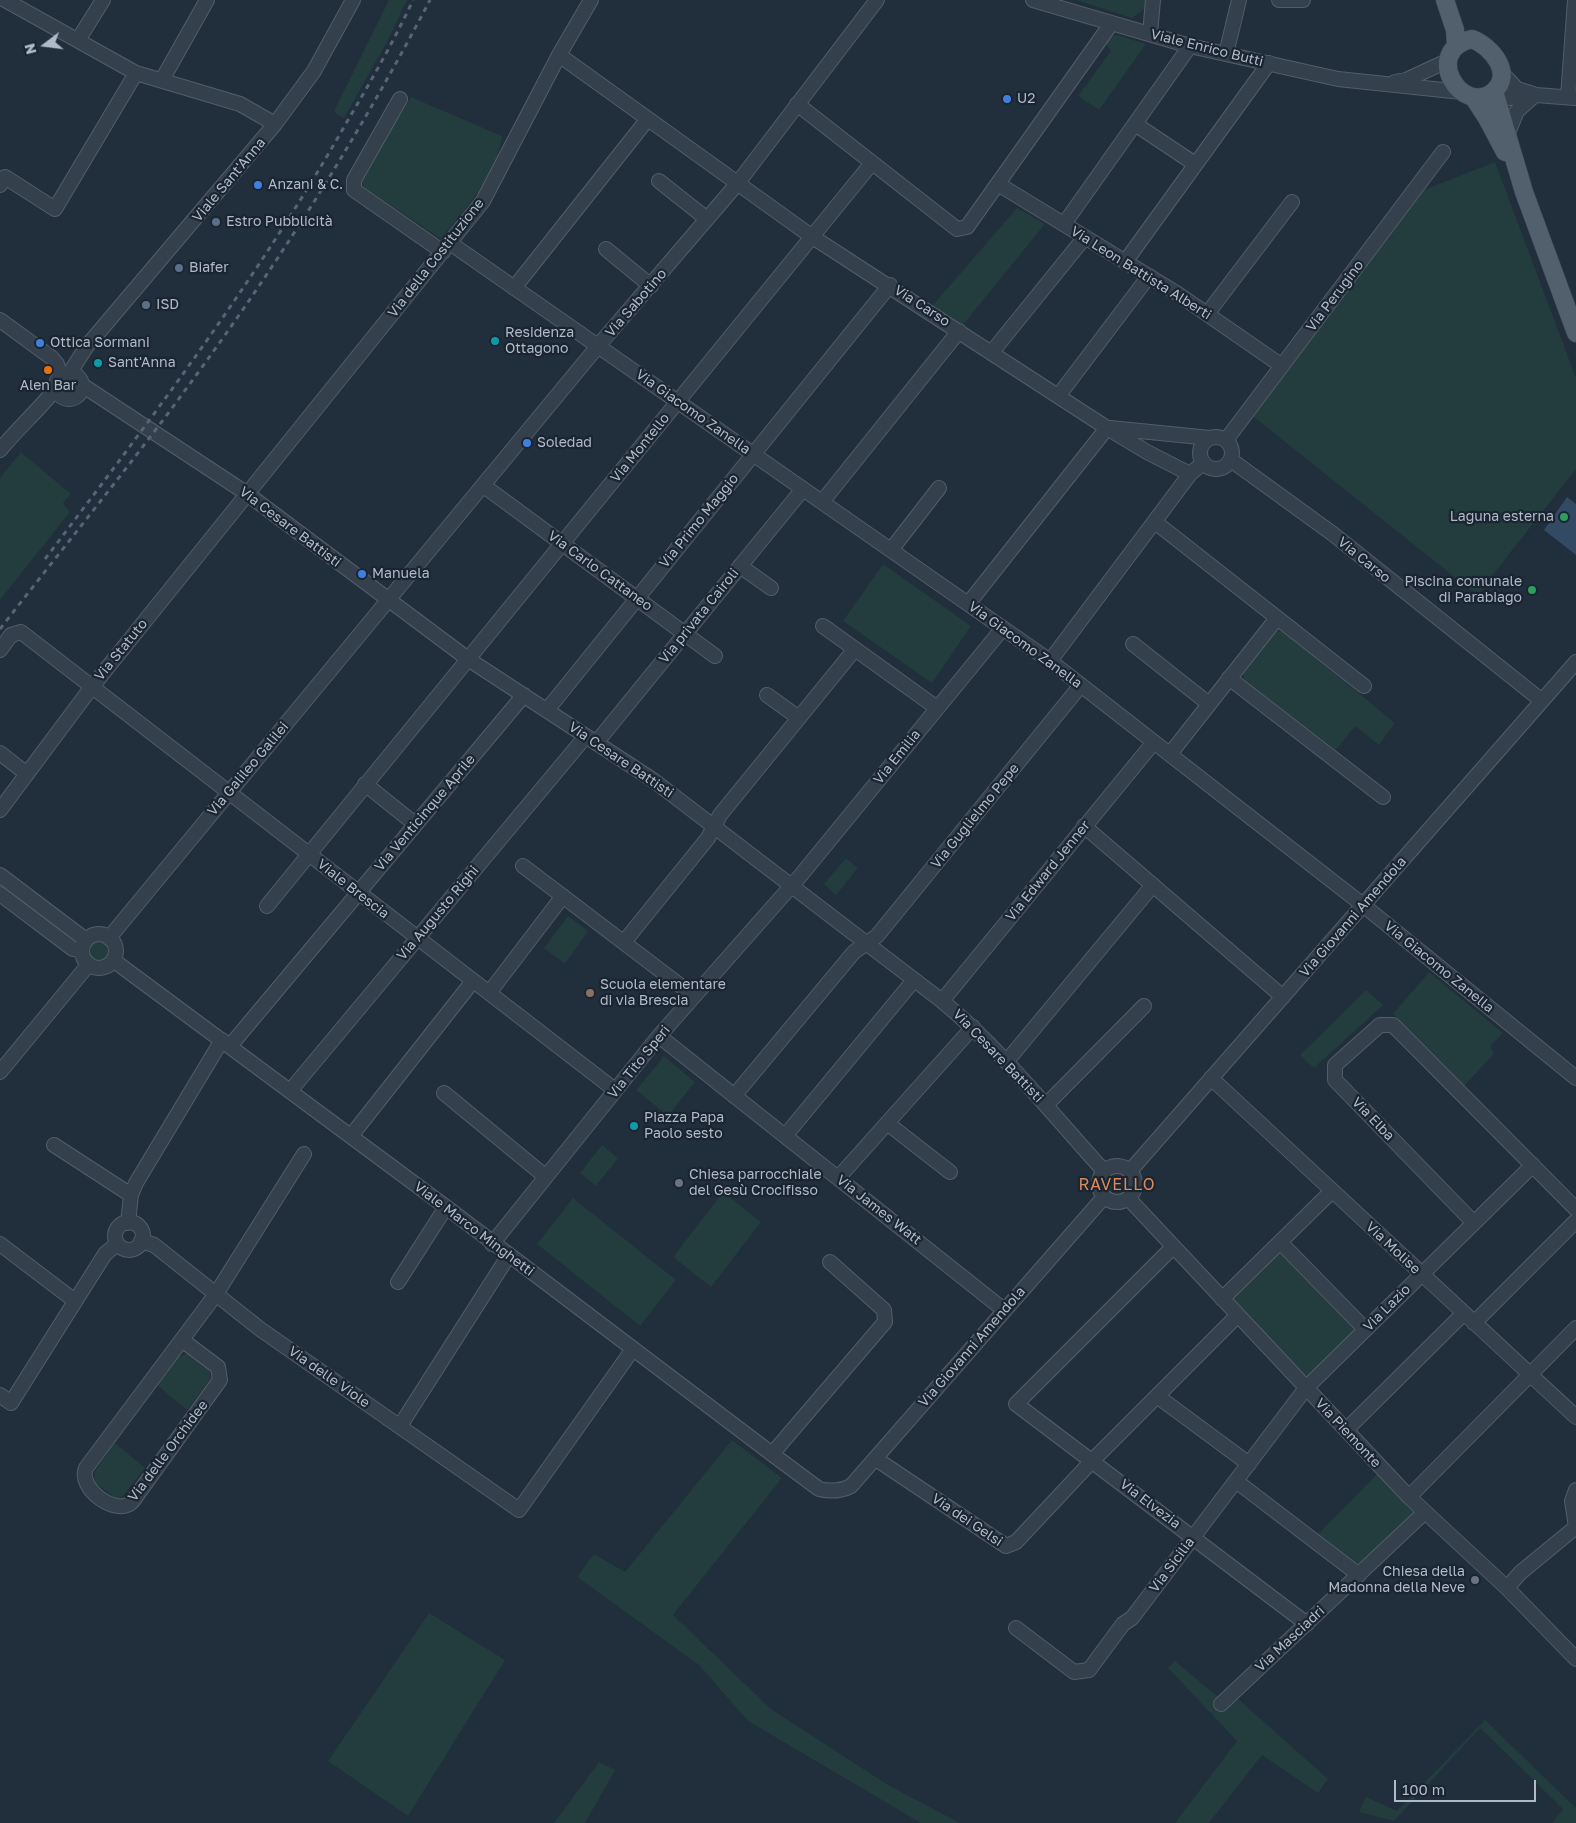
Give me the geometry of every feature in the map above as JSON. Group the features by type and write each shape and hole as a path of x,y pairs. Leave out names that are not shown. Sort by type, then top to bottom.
{"main road":[{"path":"1445,0 1455,30 1464,42"},
{"path":"1456,0 1464,42"},
{"path":"1468,95 1482,98 1494,91 1500,84 1502,73 1494,54 1483,44 1464,42 1450,52 1447,61 1452,78 1487,118 1524,192"},
{"path":"1494,91 1524,192 1576,333"}],"street":[{"path":"78,40 103,0"},
{"path":"162,80 207,0"},
{"name":"Viale Sant'Anna","path":"70,386 81,368 87,346 250,157 314,71 353,0"},
{"name":"Via della Costituzione","path":"246,493 483,202 559,55 590,0"},
{"name":"Via Sabotino","path":"388,601 598,346 737,184 877,0"},
{"name":"Viale Enrico Butti","path":"1033,0 1190,46 1338,79 1468,95"},
{"path":"1150,34 1153,0"},
{"path":"1226,54 1239,0"},
{"path":"1279,0 1302,0"},
{"path":"10,1 136,73 240,104 275,124"},
{"path":"1494,91 1509,98 1536,95 1572,98 1575,7"},
{"path":"797,104 957,229 967,227 1111,24"},
{"path":"1064,224 1190,46"},
{"name":"Via Carso","path":"559,55 811,236 890,285 1107,428 1147,452 1190,474"},
{"path":"1383,85 1406,80 1447,61"},
{"path":"1125,262 1269,63"},
{"path":"0,185 5,177 55,210 136,73"},
{"path":"1502,73 1517,89 1536,95"},
{"path":"1508,133 1516,111 1536,95"},
{"name":"Via Giacomo Zanella","path":"400,99 354,180 354,190 514,288 1050,661 1363,905 1576,1078"},
{"path":"514,288 647,120"},
{"path":"1135,124 1195,164"},
{"name":"Via Perugino","path":"1226,440 1443,152"},
{"name":"Via Montello","path":"267,906 872,163"},
{"path":"659,181 707,219"},
{"name":"Via Leon Battista Alberti","path":"998,184 1149,276 1282,366"},
{"path":"1207,314 1292,202"},
{"path":"992,352 1086,237"},
{"path":"606,249 651,286"},
{"path":"1059,396 1149,276"},
{"name":"Via Primo Maggio","path":"546,710 890,285"},
{"path":"1559,286 1576,304"},
{"path":"0,320 52,358 70,386 19,427 0,450"},
{"path":"822,502 959,331"},
{"name":"Via Cesare Battisti","path":"70,386 98,397 146,426 246,493 468,659 653,780 714,826 942,1001 973,1027 1007,1061 1104,1171"},
{"path":"968,604 1107,428"},
{"name":"Via Carso","path":"1107,428 1210,438"},
{"path":"1218,437 1226,440 1232,449 1231,460 1228,464 1218,469 1212,469 1203,463 1200,448 1210,438 1218,437"},
{"name":"Via Carso","path":"1231,460 1332,534 1542,701"},
{"path":"1050,661 1190,474 1203,463"},
{"name":"Via Carlo Cattaneo","path":"484,486 715,656"},
{"path":"891,550 939,488"},
{"name":"Via privata Cairoli","path":"591,739 684,634 803,489"},
{"name":"Via Statuto","path":"0,810 91,688 246,493"},
{"path":"1155,522 1364,686"},
{"path":"740,566 771,588"},
{"name":"Via Galileo Galilei","path":"108,938 388,601"},
{"path":"1170,754 1277,618"},
{"path":"823,626 938,708"},
{"name":"Via Emilia","path":"791,885 1003,628"},
{"name":"Viale Brescia","path":"0,650 11,635 21,632 91,688 616,1090"},
{"path":"1132,644 1209,704"},
{"path":"624,942 708,838 720,816 855,649"},
{"name":"Via Giovanni Amendola","path":"1130,1171 1576,662"},
{"path":"1230,678 1382,797"},
{"name":"Via Guglielmo Pepe","path":"734,1096 854,952 878,936 1080,685"},
{"name":"Via Venticinque Aprile","path":"131,1195 226,1043 358,892 524,695"},
{"path":"767,695 799,718"},
{"name":"Via Augusto Righi","path":"290,1090 417,938 591,739"},
{"name":"Via Edward Jenner","path":"942,1001 1154,742"},
{"path":"0,753 27,774"},
{"path":"365,784 415,824"},
{"path":"1084,826 1282,997"},
{"path":"524,866 694,996"},
{"path":"0,875 84,945 85,960 88,964 99,968 110,964 113,960 116,950 108,938 95,935 84,945 73,949 0,894"},
{"name":"Via Tito Speri","path":"492,1244 659,1036 791,885"},
{"path":"1007,1061 1153,885"},
{"path":"489,993 563,896"},
{"name":"Viale Marco Minghetti","path":"113,960 290,1090 819,1489 836,1491"},
{"path":"0,1072 88,964"},
{"path":"786,1136 914,980"},
{"path":"351,1136 474,981"},
{"path":"1046,1105 1144,1006"},
{"name":"Via Elba","path":"1473,1222 1335,1080 1335,1065 1380,1025 1394,1025 1533,1165"},
{"path":"838,1178 973,1027"},
{"name":"Via James Watt","path":"659,1036 1004,1310"},
{"name":"Via Molise","path":"1211,1078 1468,1319 1576,1417"},
{"path":"444,1094 546,1177"},
{"path":"887,1123 950,1172"},
{"path":"54,1145 131,1195 128,1223"},
{"name":"Via delle Orchidee","path":"182,1340 218,1367 220,1380 132,1502 124,1507 115,1507 86,1485 84,1472 216,1294 304,1154"},
{"path":"1533,1165 1576,1209"},
{"name":"Via Lazio","path":"1306,1388 1533,1165"},
{"path":"1117,1166 1130,1171 1135,1185 1128,1198 1116,1202 1104,1197 1099,1184 1104,1171 1117,1166"},
{"path":"1222,1299 1332,1190"},
{"name":"Via Giovanni Amendola","path":"836,1491 851,1486 876,1459 1104,1197"},
{"name":"Via Piemonte","path":"1128,1198 1409,1497 1507,1588 1576,1659"},
{"path":"398,1282 446,1207"},
{"path":"1346,1430 1576,1221"},
{"path":"128,1223 140,1228 141,1241 132,1250 124,1249 117,1244 115,1236 117,1228 128,1223"},
{"name":"Via delle Viole","path":"141,1241 154,1245 260,1329 519,1510 633,1350"},
{"path":"1280,1242 1365,1329"},
{"path":"0,1244 75,1301"},
{"path":"5,1399 75,1301 104,1254 117,1244"},
{"name":"Via Elvezia","path":"1173,1247 1016,1404 1307,1624"},
{"path":"400,1426 509,1255"},
{"path":"772,1454 885,1322 884,1310 830,1262"},
{"path":"1092,1461 1237,1316"},
{"path":"1409,1497 1576,1328"},
{"name":"Via Sicilia","path":"1016,1628 1074,1672 1089,1670 1123,1624 1132,1618 1306,1388"},
{"path":"1157,1396 1249,1464"},
{"name":"Via dei Gelsi","path":"876,1459 1006,1546 1016,1542 1092,1461"},
{"path":"1236,1481 1359,1575"},
{"path":"1507,1588 1520,1573 1576,1527 1572,1501 1576,1490"},
{"name":"Via Masciadri","path":"1221,1704 1425,1512"}],"green space":[{"path":"389,0 407,0 387,42 344,118 335,113 335,109"},
{"path":"1076,0 1150,0 1149,6 1132,18"},
{"path":"1117,35 1146,44 1099,110 1078,96 1111,51 1106,44 1112,36"},
{"path":"411,97 502,136 494,165 487,178 470,204 441,239 365,188 360,178"},
{"path":"1495,162 1576,378 1576,469 1477,595 1250,414 1424,190"},
{"path":"1017,208 1045,224 962,326 932,306"},
{"path":"21,452 71,494 63,503 70,512 0,600 0,478"},
{"path":"883,564 971,626 932,683 843,621"},
{"path":"1274,631 1284,632 1395,723 1379,745 1355,726 1336,750 1244,680 1243,670"},
{"path":"846,858 858,868 836,895 824,884"},
{"path":"568,916 588,931 565,964 544,948"},
{"path":"98,941 105,944 108,951 105,958 98,961 91,958 88,951 91,944"},
{"path":"1429,972 1503,1033 1490,1046 1494,1054 1464,1086 1393,1014"},
{"path":"1366,990 1383,1005 1314,1068 1300,1055"},
{"path":"664,1056 695,1082 668,1116 636,1090"},
{"path":"602,1145 618,1158 596,1186 580,1173"},
{"path":"1113,1175 1121,1175 1126,1180 1124,1191 1113,1193 1108,1188 1108,1180"},
{"path":"723,1192 761,1222 711,1287 673,1257"},
{"path":"573,1198 676,1280 640,1326 537,1244"},
{"path":"1275,1252 1283,1254 1353,1324 1356,1330 1309,1375 1302,1375 1231,1298"},
{"path":"188,1353 209,1370 211,1378 187,1410 158,1386 178,1357"},
{"path":"732,1440 782,1478 673,1615 771,1709 888,1785 960,1823 921,1823 748,1721 699,1665 577,1577 594,1554 625,1572"},
{"path":"115,1443 145,1468 122,1497 116,1498 95,1483 94,1473"},
{"path":"1377,1474 1413,1509 1413,1516 1361,1563 1350,1563 1317,1535"},
{"path":"429,1613 505,1660 408,1816 328,1761"},
{"path":"1175,1661 1228,1705 1236,1697 1328,1779 1318,1793 1262,1755 1209,1823 1175,1823 1237,1741 1168,1668"},
{"path":"1485,1720 1576,1808 1576,1823 1552,1823 1563,1809 1480,1728 1394,1821 1359,1812 1366,1797 1397,1811"},
{"path":"599,1762 615,1770 585,1823 554,1823"}],"water":[{"name":"Laguna esterna","path":"1567,497 1576,504 1576,555 1544,530"}],"railway":[{"path":"45,559 165,399 279,234 365,91 413,0"},
{"path":"0,629 149,439 261,284 321,191 377,97 430,0"}],"place":[{"name":"U2","path":"1007,99"},
{"name":"Anzani & C.","path":"258,185"},
{"name":"Estro Pubblicità","path":"216,222"},
{"name":"Biafer","path":"179,268"},
{"name":"ISD","path":"146,305"},
{"name":"Residenza Ottagono","path":"495,341"},
{"name":"Ottica Sormani","path":"40,343"},
{"name":"Sant'Anna","path":"98,363"},
{"name":"Alen Bar","path":"48,370"},
{"name":"Soledad","path":"527,443"},
{"name":"Laguna esterna","path":"1564,517"},
{"name":"Manuela","path":"362,574"},
{"name":"Piscina comunale di Parabiago","path":"1532,590"},
{"name":"Scuola elementare di via Brescia","path":"590,993"},
{"name":"Piazza Papa Paolo sesto","path":"634,1126"},
{"name":"Chiesa parrocchiale del Gesù Crocifisso","path":"679,1183"},
{"name":"Chiesa della Madonna della Neve","path":"1475,1580"}],"district":[{"name":"RAVELLO","path":"1117,1185"}]}
